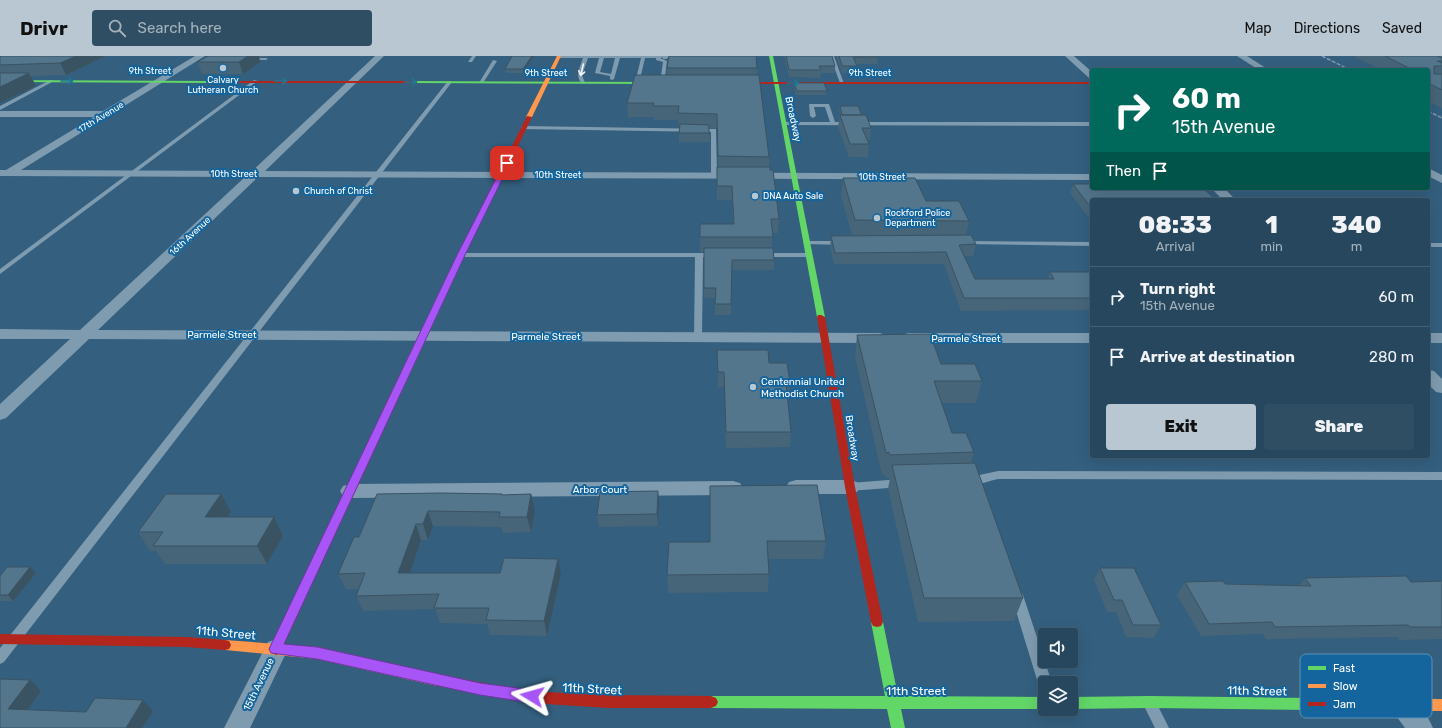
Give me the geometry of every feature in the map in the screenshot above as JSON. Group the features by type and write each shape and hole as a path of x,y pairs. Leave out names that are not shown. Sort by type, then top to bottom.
{"street":[{"name":"16th Avenue","path":"0,414 380,56"},
{"name":"15th Avenue","path":"237,728 276,649 461,255 558,56"},
{"name":"Broadway","path":"771,56 825,338 850,487 898,728"},
{"path":"1069,56 1090,74"},
{"path":"1241,56 1262,68"},
{"name":"17th Avenue","path":"3,175 201,58"},
{"name":"9th Street","path":"0,81 353,81 583,83 612,79 640,83 666,83"},
{"name":"9th Street","path":"722,83 1090,83"},
{"path":"0,114 106,114"},
{"name":"10th Street","path":"3,175 256,173 377,175 1090,178"},
{"path":"1219,190 1228,198"},
{"name":"Parmele Street","path":"0,334 87,333 423,336 1090,338"},
{"path":"1430,338 1442,338"},
{"path":"1430,377 1442,388"},
{"path":"778,487 850,487"},
{"name":"Arbor Court","path":"350,490 755,488"},
{"name":"11th Street","path":"0,639 186,642 317,653 480,689 545,698 606,702 1038,703"},
{"name":"11th Street","path":"1078,703 1300,704"},
{"path":"1413,718 1420,728"}],"lane":[{"path":"470,60 474,56"},
{"path":"558,56 664,57"},
{"path":"832,56 842,83"},
{"path":"583,83 580,75 586,57"},
{"path":"602,57 597,73 612,79 618,57"},
{"path":"640,83 639,75 643,57"},
{"path":"664,57 658,58 665,61 666,83"},
{"path":"243,59 266,59"},
{"path":"481,82 495,61"},
{"path":"0,108 52,81"},
{"path":"0,272 256,81"},
{"path":"0,658 450,82"},
{"path":"813,116 811,105 826,105 833,124"},
{"path":"784,124 1090,124"},
{"path":"523,128 714,130 714,176"},
{"path":"807,242 854,243"},
{"path":"957,243 1090,244"},
{"path":"1430,245 1442,245"},
{"path":"461,255 723,255"},
{"path":"698,337 699,255"},
{"path":"754,255 809,255"},
{"path":"957,481 981,484 998,476 1442,476"},
{"path":"850,487 911,482"},
{"path":"1014,585 1043,676"},
{"path":"1150,702 1162,728"}],"building":[{"path":"0,56 76,56 60,63 0,65"},
{"path":"208,56 248,56 239,62 197,62"},
{"path":"512,56 532,56 523,69 505,69"},
{"path":"669,56 756,56 757,68 667,68"},
{"path":"786,56 832,56 835,66 819,66 821,70 789,70"},
{"path":"839,56 878,57 853,57 857,66 842,66"},
{"path":"1385,56 1437,56 1442,58 1442,61 1437,61 1442,63 1442,66 1434,66 1434,74 1442,74 1442,90 1430,84 1430,68 1409,68"},
{"path":"0,73 29,73 0,87"},
{"path":"635,75 759,75 769,157 718,156 717,114 678,113 679,106 653,106 654,103 627,103"},
{"path":"794,83 824,83 827,91 797,91"},
{"path":"840,106 858,106 862,115 842,115"},
{"path":"840,115 866,115 871,128 862,128 869,144 850,144"},
{"path":"680,124 709,125 709,133 679,133"},
{"path":"717,167 770,167 770,170 773,170 779,219 771,219 773,237 700,237 700,224 734,224 732,186 717,186"},
{"path":"843,178 915,178 926,201 959,201 969,221 855,220"},
{"path":"1073,184 1090,184 1090,190 1205,190 1214,198 1090,198 1090,206"},
{"path":"971,235 976,244 959,245 975,279 1054,279 1050,272 1090,272 1090,298 964,298 946,252 835,253 831,236"},
{"path":"704,248 773,248 774,260 732,260 731,304 715,304 716,288 704,288"},
{"path":"930,334 941,364 975,364 982,381 934,381 952,433 966,433 974,452 890,455 889,452 886,453 857,335"},
{"path":"717,350 768,350 769,363 787,363 790,383 786,383 791,432 726,432 724,372 718,372"},
{"path":"975,463 1023,598 924,598 892,465"},
{"path":"817,485 826,541 767,541 769,574 667,575 669,542 710,542 710,486"},
{"path":"658,491 657,514 597,515 600,492"},
{"path":"440,493 502,495 531,494 527,517 499,517 500,512 428,511 423,524 416,524 398,573 500,573 504,558 558,559 544,621 486,620 489,608 434,608 439,594 356,596 365,573 338,574 354,537 359,537 377,494"},
{"path":"166,494 221,494 205,517 274,517 257,546 153,546 163,532 138,532"},
{"path":"7,567 30,567 8,595 0,595 0,576"},
{"path":"1100,568 1134,568 1161,625 1133,625 1122,600 1114,600"},
{"path":"1406,576 1411,582 1442,581 1442,627 1410,627 1408,625 1275,627 1272,622 1209,624 1185,582 1223,581 1225,584 1311,586 1305,578"},
{"path":"0,679 30,680 8,709 86,712 95,698 143,700 126,728 0,728"}],"railway":[{"path":"1322,56 1346,68"},
{"path":"1430,112 1442,118"}],"traffic: fast":[{"path":"771,56 821,317"},
{"path":"0,81 214,82"},
{"path":"413,82 663,83"},
{"path":"396,393 460,257"},
{"path":"877,622 898,728"},
{"path":"711,702 1038,703"},
{"path":"1078,703 1150,702 1300,704"}],"traffic: slow":[{"path":"529,117 559,56"},
{"path":"225,645 317,653 437,680"},
{"path":"1432,705 1442,705"}],"traffic: jam":[{"path":"214,82 413,82"},
{"path":"729,83 1090,83"},
{"path":"460,257 529,117"},
{"path":"821,317 850,487 877,622"},
{"path":"276,649 396,393"},
{"path":"0,639 186,642 225,645"},
{"path":"437,680 505,693 567,700 711,702"}],"place":[{"name":"Calvary Lutheran Church","path":"223,68"},
{"name":"Church of Christ","path":"296,191"},
{"name":"DNA Auto Sale","path":"755,196"},
{"name":"Rockford Police Department","path":"877,218"},
{"name":"Centennial United Methodist Church","path":"753,387"}],"route":[{"path":"507,163 461,255 276,649 317,653 480,689 532,696"}]}
